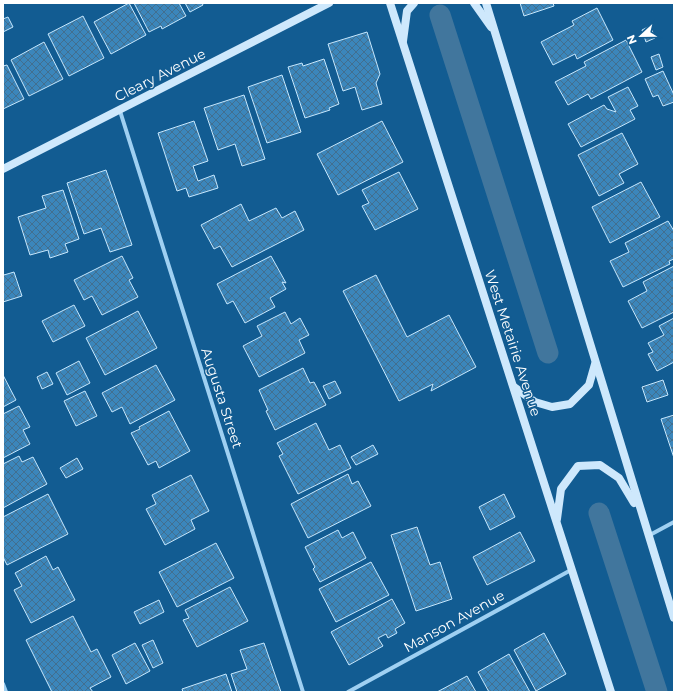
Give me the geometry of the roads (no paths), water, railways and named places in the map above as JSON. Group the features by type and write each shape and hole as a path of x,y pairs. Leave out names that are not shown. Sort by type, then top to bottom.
{"main road":[{"name":"Cleary Avenue","path":"3,169 329,3"},
{"name":"West Metairie Avenue","path":"390,3 611,692"},
{"path":"403,43 407,11 414,3"},
{"path":"474,3 496,34"},
{"path":"486,3 641,515 674,618"},
{"path":"514,387 535,402 552,407 570,404 589,385 595,364"},
{"path":"556,523 561,489 578,466 600,465 619,478 641,515"}],"street":[{"name":"Augusta Street","path":"120,110 303,692"},
{"path":"648,537 674,522"},
{"name":"Manson Avenue","path":"348,692 571,570"},
{"path":"3,684 6,692"}],"waterway":[{"path":"440,15 548,353"},
{"path":"599,513 657,692"}]}
